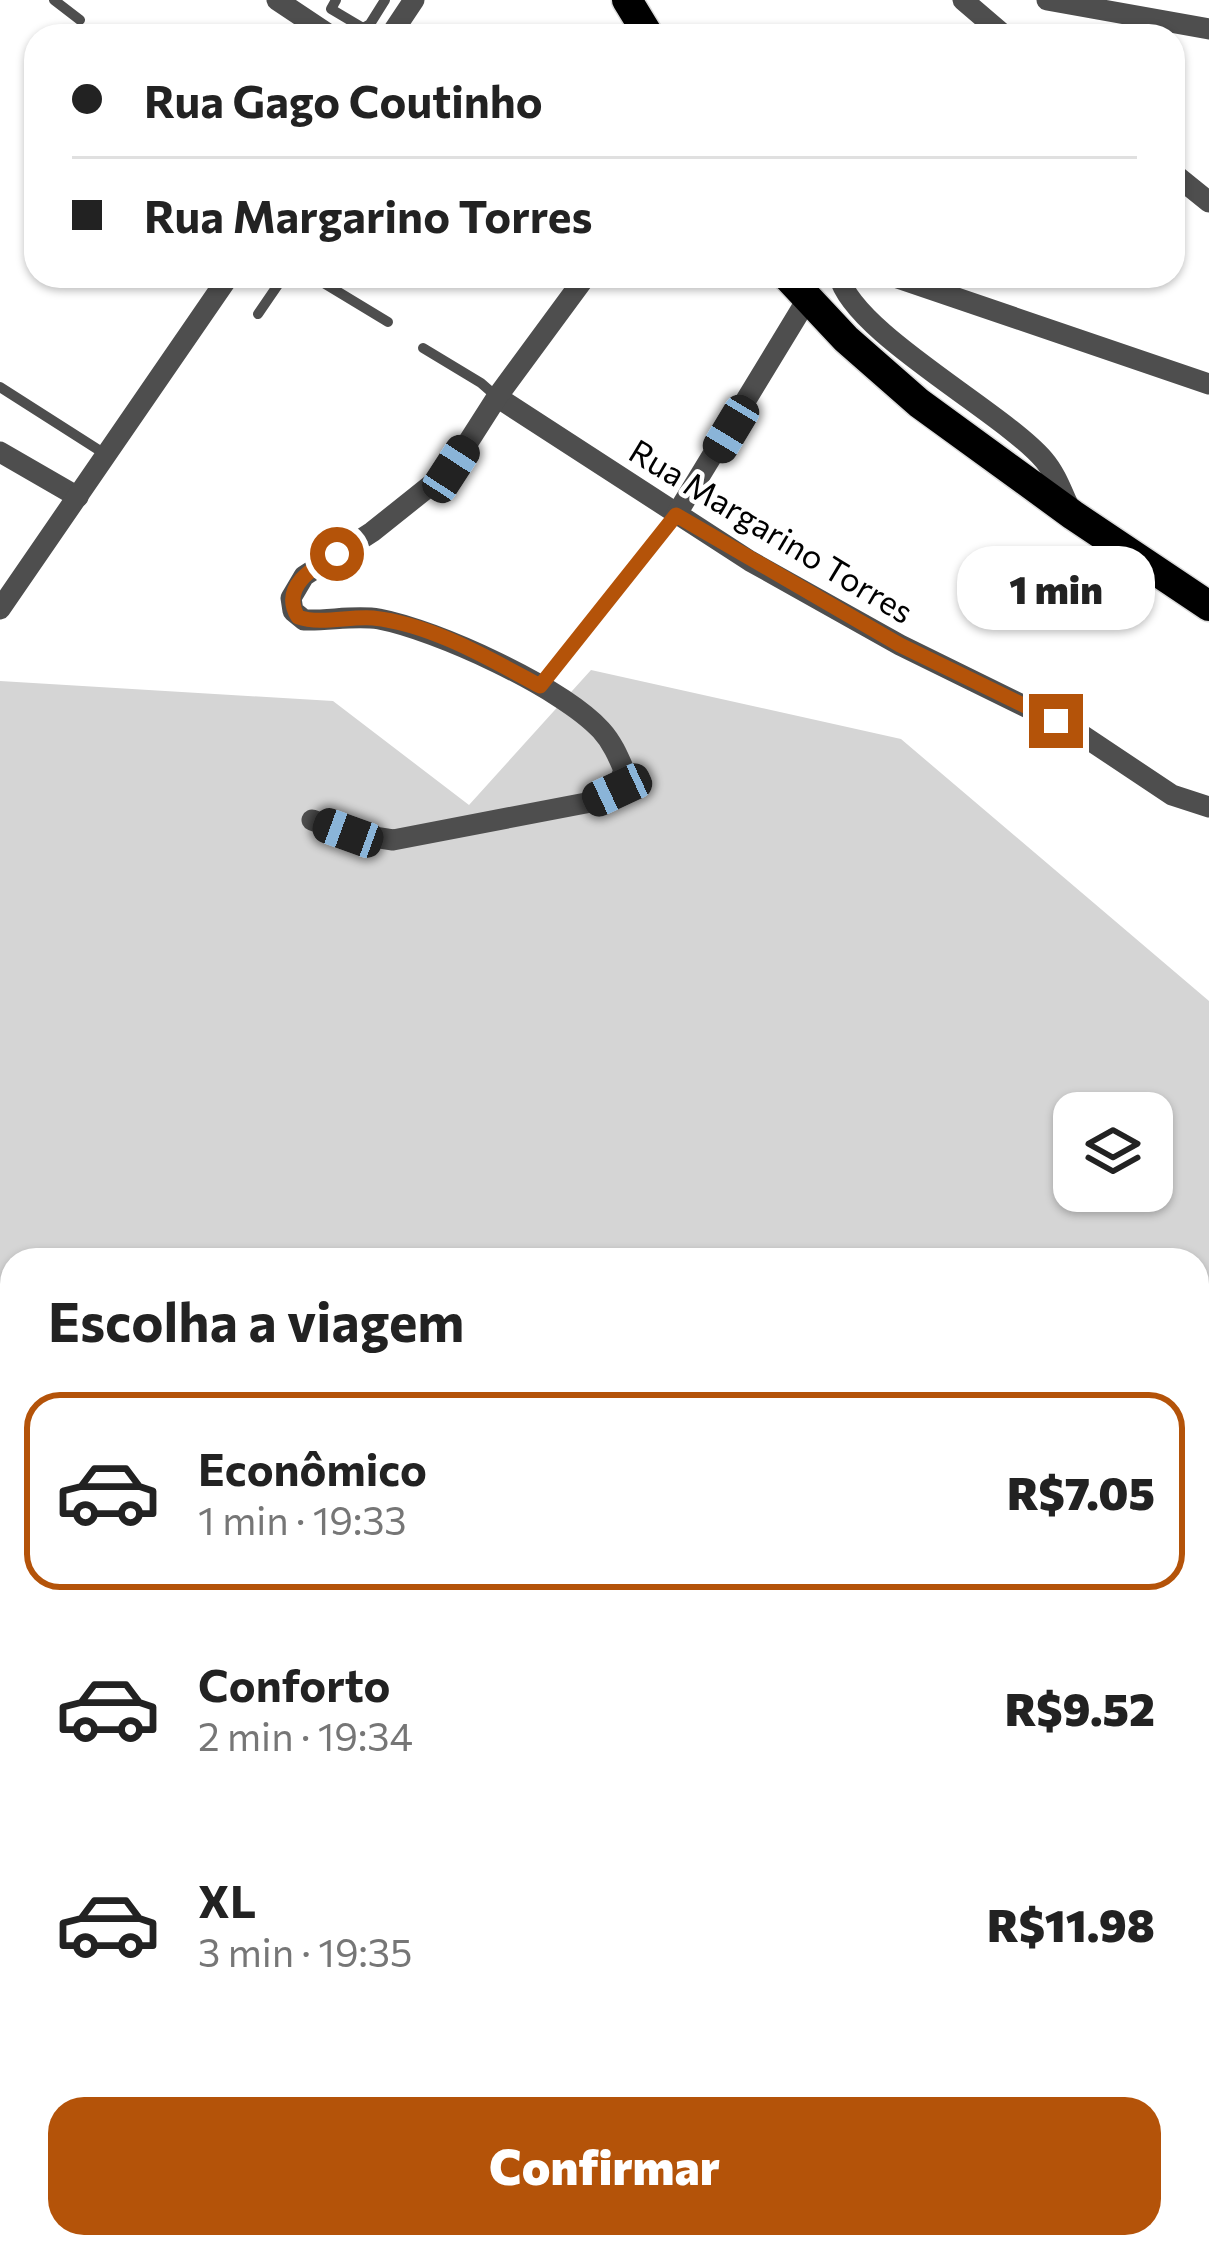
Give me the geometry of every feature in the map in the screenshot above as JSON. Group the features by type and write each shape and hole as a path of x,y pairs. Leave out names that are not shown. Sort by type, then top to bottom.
{"main road":[{"path":"799,288 901,388 1073,515 1209,606"}],"street":[{"path":"277,0 313,24"},
{"path":"963,0 991,24"},
{"path":"1047,0 1181,24"},
{"path":"1185,183 1209,202"},
{"path":"0,609 221,288"},
{"path":"312,820 348,833 393,839 591,802 617,790 624,770 599,728 540,686 489,658 412,627 373,618 304,620 293,611 291,598 304,576 441,479 577,288"},
{"path":"676,515 721,447 798,288"},
{"path":"844,288 876,324 1044,460 1073,515"},
{"path":"928,288 1209,383"},
{"name":"Rua Margarino Torres","path":"497,398 676,515 900,645 1079,733 1172,794 1209,806"},
{"path":"0,452 78,497"}],"lane":[{"path":"54,0 80,20"},
{"path":"318,0 333,4 361,24"},
{"path":"258,314 276,288"},
{"path":"332,288 388,322"},
{"path":"424,348 497,398"},
{"path":"0,387 108,455"},
{"path":"540,686 676,515"}],"shaded area":[{"path":"591,670 901,739 1209,1001 1209,1248 0,1248 0,681 333,701 469,805"}],"route":[{"path":"337,554 296,585 291,598 298,617 373,618 412,627 489,658 540,686 676,515 900,645 1056,721"}]}
